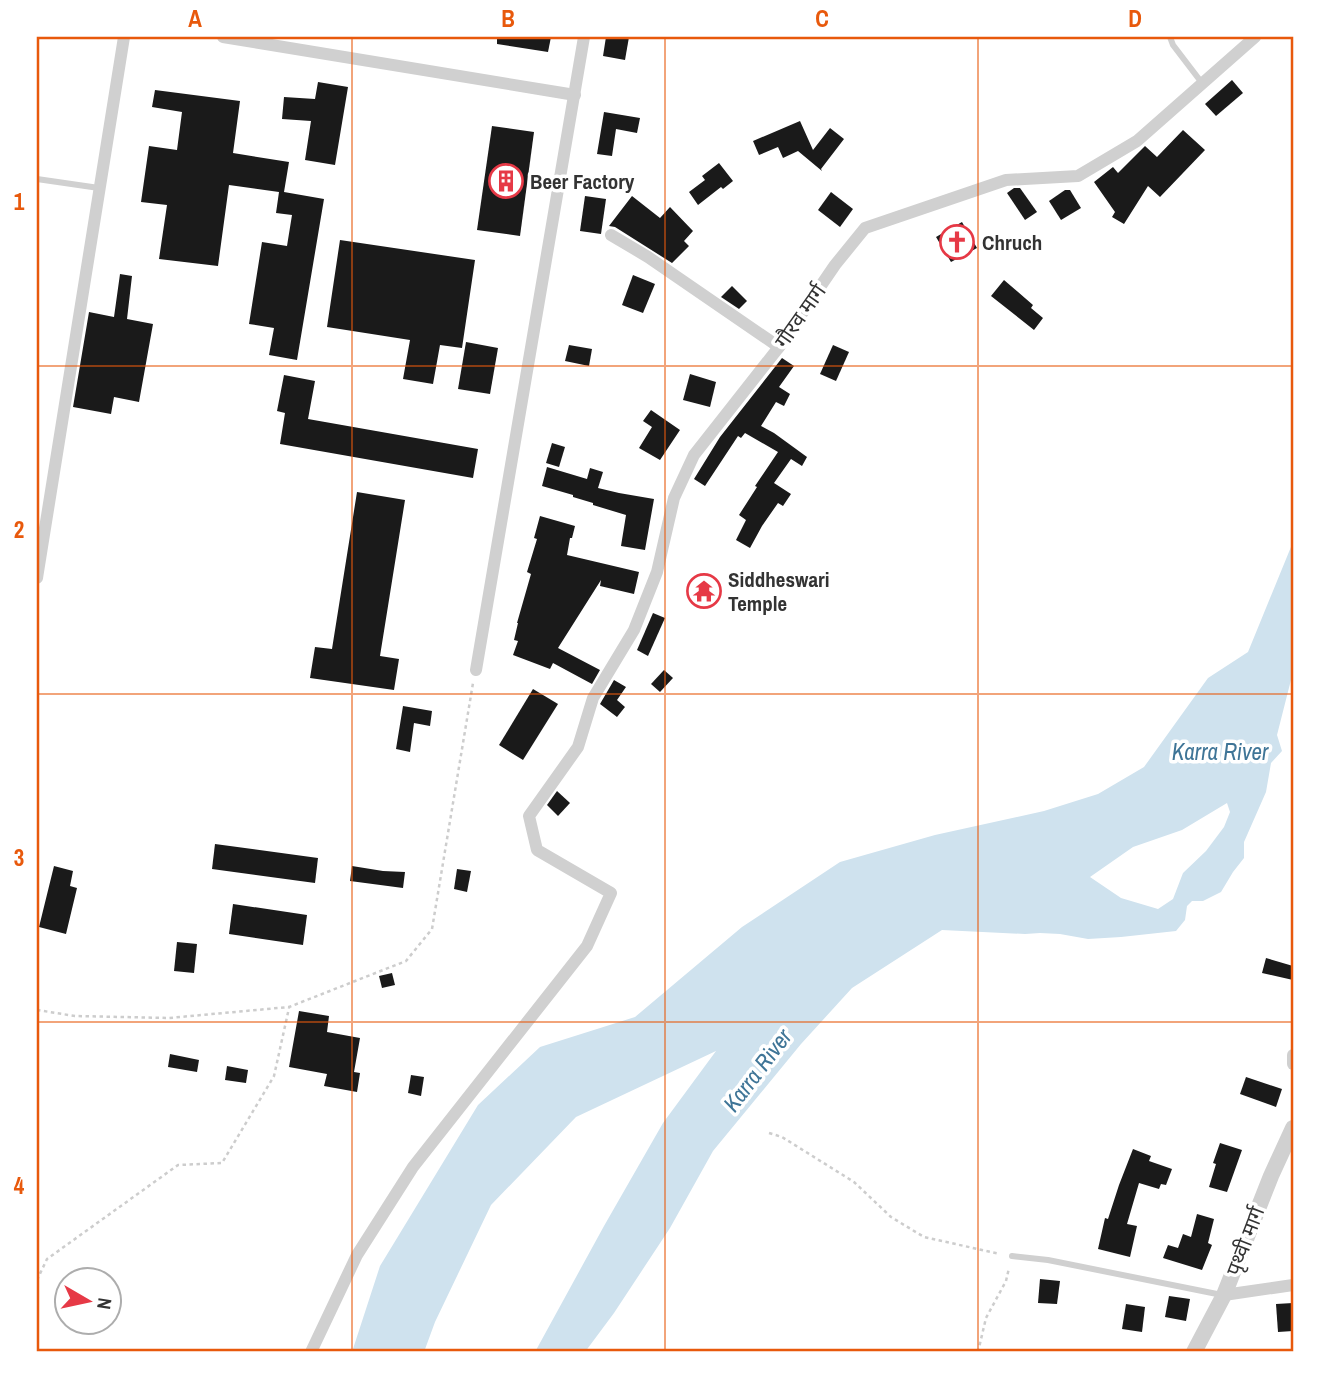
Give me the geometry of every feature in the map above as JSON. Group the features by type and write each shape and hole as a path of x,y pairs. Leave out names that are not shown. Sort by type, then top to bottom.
{"street":[{"path":"37,578 124,37"},
{"path":"223,37 575,95"},
{"path":"476,670 584,37"},
{"name":"गौरव मार्ग","path":"311,1352 357,1255 413,1167 587,946 611,893 537,850 529,816 578,747 593,698 634,630 657,572 674,498 694,455 779,347 835,265 865,228 1006,180 1077,176 1137,141 1255,37"},
{"path":"611,235 648,257 779,347"},
{"path":"1293,1055 1293,1064"},
{"name":"पृथ्वी मार्ग","path":"1194,1352 1224,1295 1293,1128"},
{"path":"1224,1295 1293,1284"}],"lane":[{"path":"1170,37 1173,45 1202,83"},
{"path":"37,179 100,188"},
{"path":"1012,1256 1048,1260 1224,1295"}],"path":[{"path":"37,1010 75,1016 169,1018 289,1007 406,961 432,929 476,670"},
{"path":"37,1280 47,1259 178,1165 222,1163 274,1076 289,1007"},
{"path":"769,1133 782,1137 854,1182 891,1217 924,1237 1012,1256 1006,1281 986,1318 978,1352"}],"water":[{"name":"Karra River","path":"1293,542 1293,672 1277,735 1282,751 1271,763 1266,792 1244,842 1244,858 1221,892 1203,901 1192,901 1187,906 1185,920 1176,931 1088,939 1060,934 942,930 852,988 801,1044 713,1151 670,1228 585,1352 535,1352 663,1123 716,1051 576,1117 491,1205 435,1322 424,1352 352,1352 380,1266 478,1105 540,1047 635,1017 742,927 840,862 935,835 1044,811 1098,794 1144,767 1208,678 1248,652","holes":["1227,803 1230,812 1224,827 1206,851 1183,873 1173,899 1158,909 1121,898 1090,877 1133,847 1182,830"]}],"building":[{"path":"497,37 551,37 548,52 497,44"},
{"path":"606,37 629,37 625,60 603,56"},
{"path":"1232,80 1243,93 1216,116 1205,104"},
{"path":"318,82 348,87 335,165 305,160 311,121 282,119 284,97 315,99"},
{"path":"155,90 240,101 233,153 289,162 284,192 324,199 297,360 269,355 274,328 249,324 262,242 287,246 292,215 276,213 279,192 229,185 218,266 159,259 167,205 141,202 149,146 177,150 182,112 152,107"},
{"path":"604,112 640,118 637,133 616,129 612,156 597,154"},
{"path":"800,121 813,150 830,128 844,139 822,171 798,151 783,158 778,147 759,155 753,141"},
{"name":"Beer Factory","path":"492,126 534,132 520,236 477,230"},
{"path":"1183,130 1205,150 1160,197 1148,186 1124,224 1112,217 1115,212 1094,182 1113,167 1118,173 1145,146 1157,157"},
{"path":"719,163 733,181 698,205 689,192 705,180 702,176"},
{"path":"1014,188 1020,188 1037,212 1025,220 1007,193"},
{"path":"1065,190 1070,190 1081,208 1061,220 1049,201"},
{"path":"831,192 853,209 840,227 818,210"},
{"path":"585,196 606,199 601,234 580,231"},
{"path":"632,196 660,218 670,207 693,231 684,241 689,246 672,263 615,227 609,226"},
{"name":"Chruch","path":"962,222 977,248 951,262 936,237"},
{"path":"340,240 475,260 462,348 440,345 433,384 403,379 410,340 327,327"},
{"path":"120,274 132,276 127,319 153,324 139,402 114,397 111,414 73,407 89,312 114,317"},
{"path":"633,275 655,284 643,313 622,305"},
{"path":"1004,280 1033,305 1031,308 1043,318 1034,330 991,296"},
{"path":"732,286 747,301 739,309 721,297"},
{"path":"466,342 498,348 490,394 458,389"},
{"path":"569,345 592,349 589,366 565,361"},
{"path":"833,345 849,352 836,381 820,374"},
{"path":"782,358 794,366 779,387 790,394 784,406 776,402 761,426 807,457 802,466 791,459 774,483 791,494 783,506 778,503 750,548 736,540 746,520 739,515 778,452 745,433 741,438 738,436 705,486 694,479 720,437"},
{"path":"690,374 716,382 710,407 683,400"},
{"path":"284,375 315,381 308,419 478,449 473,478 280,444 285,413 277,411"},
{"path":"651,410 680,430 660,460 639,448 652,427 643,421"},
{"path":"552,443 565,447 559,467 546,463"},
{"path":"547,467 587,479 590,468 603,472 598,488 654,499 645,550 621,546 626,515 542,486"},
{"path":"357,492 405,500 380,656 399,659 394,690 310,678 315,647 332,649"},
{"path":"540,516 575,526 567,555 639,572 634,594 600,586 601,580 558,648 600,670 592,684 553,663 550,669 513,655 518,641 514,640 531,574 527,572 537,539 534,538"},
{"path":"653,613 665,618 648,656 637,650"},
{"path":"664,670 673,678 660,692 651,684"},
{"path":"614,680 626,687 617,700 625,707 617,717 600,704"},
{"path":"533,689 558,704 523,760 499,745"},
{"path":"403,706 432,711 430,726 414,723 410,752 396,749"},
{"path":"557,791 570,803 558,816 547,805"},
{"path":"215,844 318,858 315,883 212,869"},
{"path":"54,866 73,871 70,886 77,888 66,934 39,927"},
{"path":"352,866 405,872 403,888 350,881"},
{"path":"457,869 471,871 467,892 454,889"},
{"path":"233,904 307,915 303,945 229,934"},
{"path":"177,942 197,944 194,973 174,971"},
{"path":"1266,958 1293,966 1293,980 1262,973"},
{"path":"392,973 395,985 382,988 379,976"},
{"path":"299,1011 329,1016 327,1032 360,1038 354,1072 360,1073 357,1092 324,1086 327,1074 289,1067"},
{"path":"170,1054 199,1060 197,1072 168,1067"},
{"path":"227,1066 248,1070 246,1083 225,1080"},
{"path":"411,1075 424,1077 421,1096 408,1093"},
{"path":"1246,1077 1282,1089 1276,1107 1240,1094"},
{"path":"1220,1143 1242,1150 1227,1192 1209,1187"},
{"path":"1133,1149 1151,1156 1149,1161 1172,1169 1166,1185 1161,1184 1159,1189 1139,1183 1127,1224 1137,1226 1130,1257 1098,1249 1105,1218 1108,1219"},
{"path":"1197,1214 1214,1219 1208,1243 1212,1245 1202,1270 1163,1258 1168,1245 1178,1248 1183,1234 1191,1237"},
{"path":"1040,1279 1060,1281 1057,1304 1038,1303"},
{"path":"1169,1296 1190,1299 1186,1321 1165,1317"},
{"path":"1293,1303 1293,1331 1278,1332 1276,1304"},
{"path":"1126,1304 1145,1307 1142,1332 1122,1329"}],"place":[{"name":"Beer Factory","path":"506,181"},
{"name":"Chruch","path":"957,242"},
{"name":"Siddheswari Temple","path":"704,591"}]}
